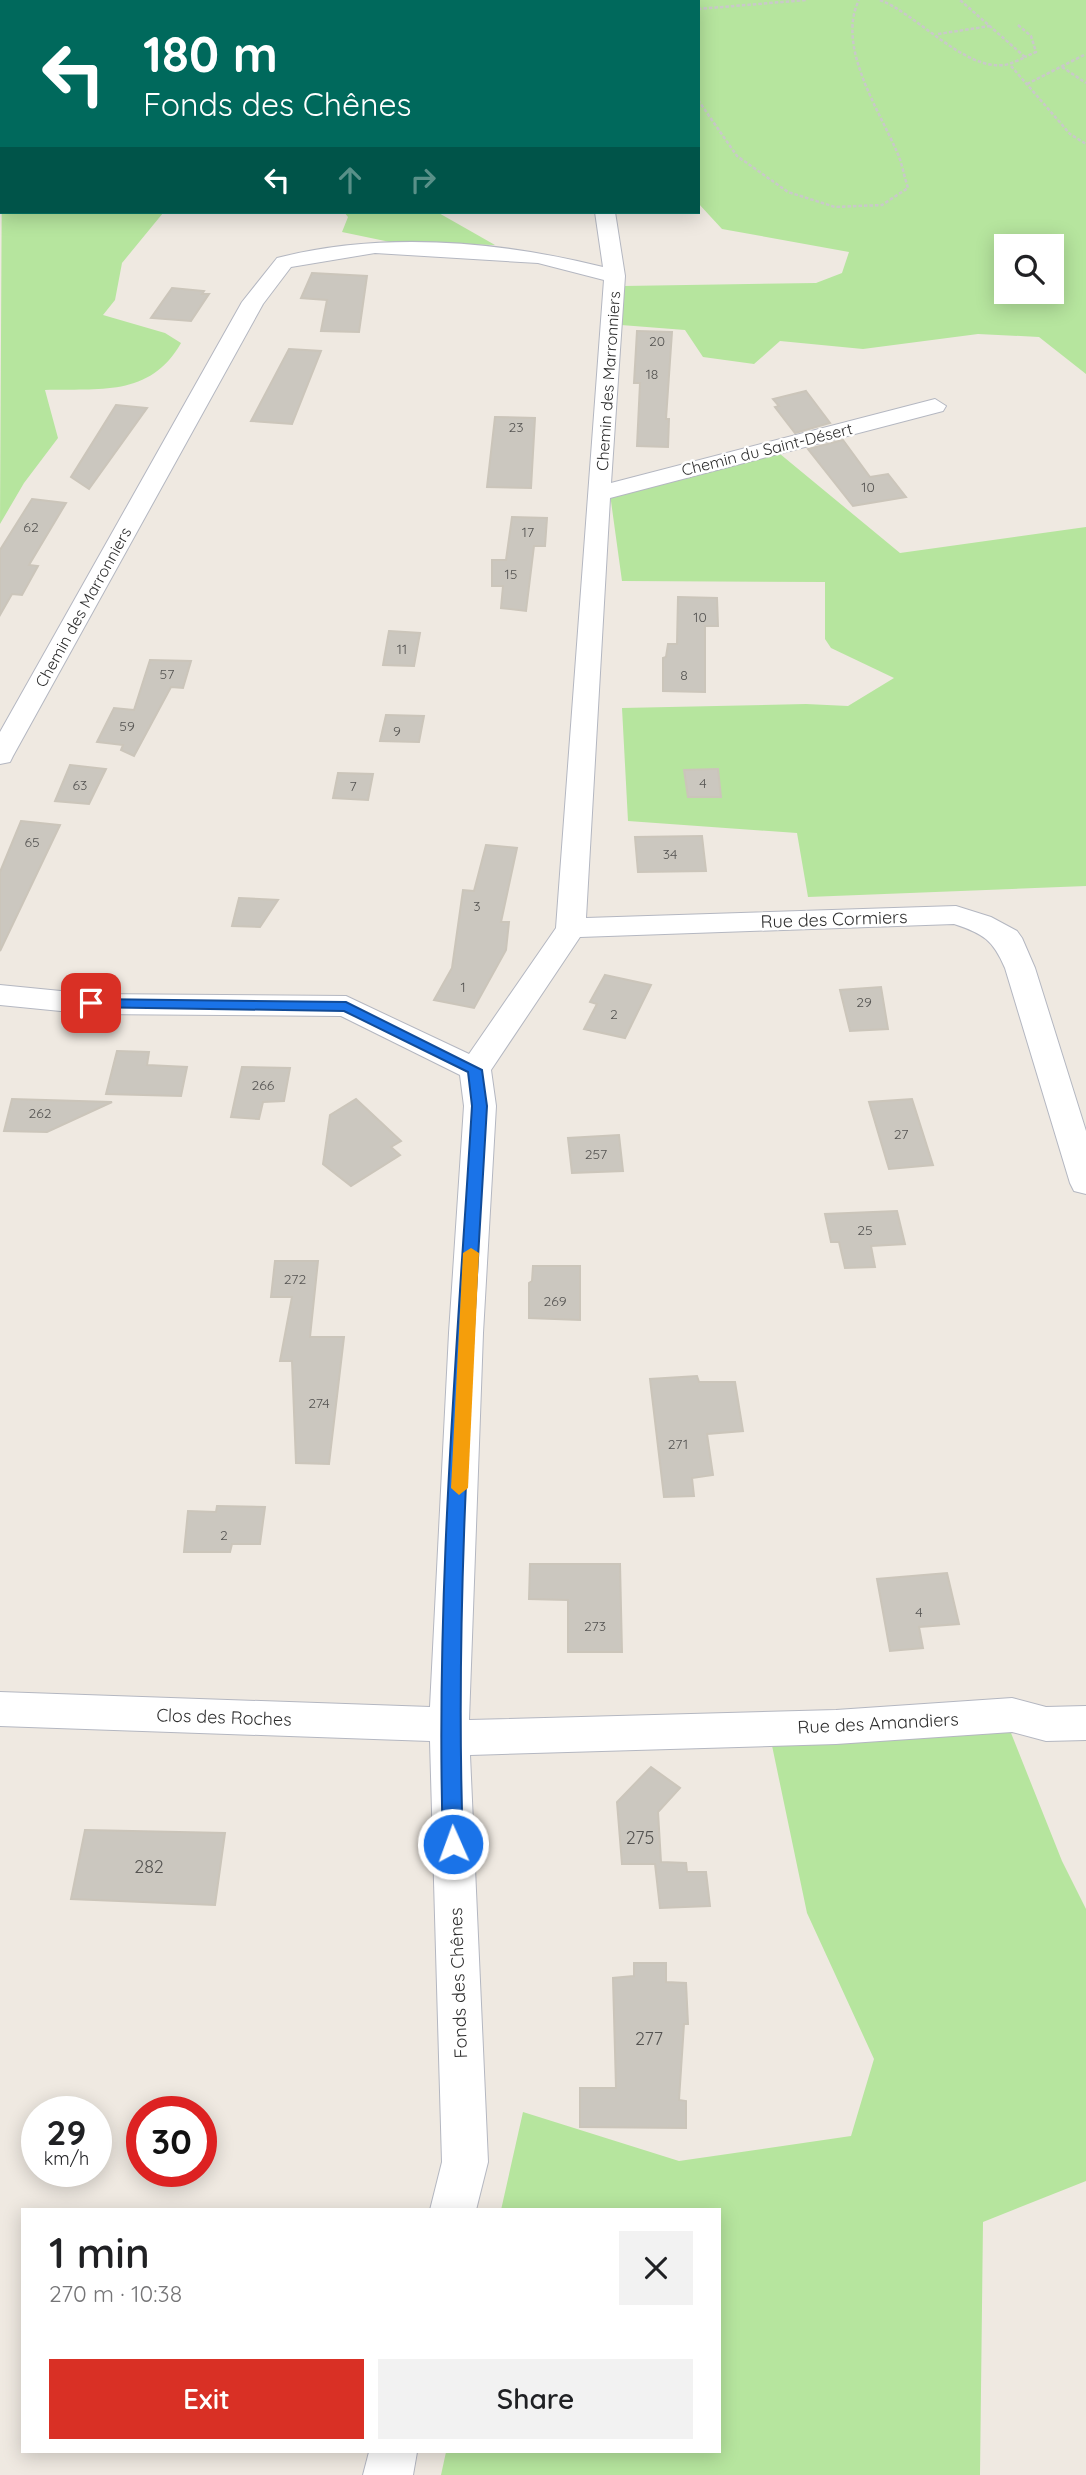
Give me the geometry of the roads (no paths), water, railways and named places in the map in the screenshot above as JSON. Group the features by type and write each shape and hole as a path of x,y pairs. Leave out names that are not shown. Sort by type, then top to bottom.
{"street":[{"path":"605,214 615,276"},
{"name":"Chemin des Marronniers","path":"0,756 253,302 284,262 375,247 538,257 615,276 607,360 571,928"},
{"name":"Chemin du Saint-Désert","path":"600,493 935,406"},
{"name":"Rue des Cormiers","path":"571,928 956,915 981,923 1007,938 1020,968 1086,1182"},
{"path":"0,995 91,1003 346,1006 475,1070 502,1024 545,969 571,928"},
{"name":"Fonds des Chênes","path":"454,2208 465,2162 449,1731 465,1346 480,1106 475,1070"},
{"name":"Clos des Roches","path":"0,1709 449,1731 668,1731"},
{"name":"Rue des Amandiers","path":"668,1731 836,1727 1012,1715 1046,1724 1086,1723"},
{"path":"388,2475 393,2453"}]}
